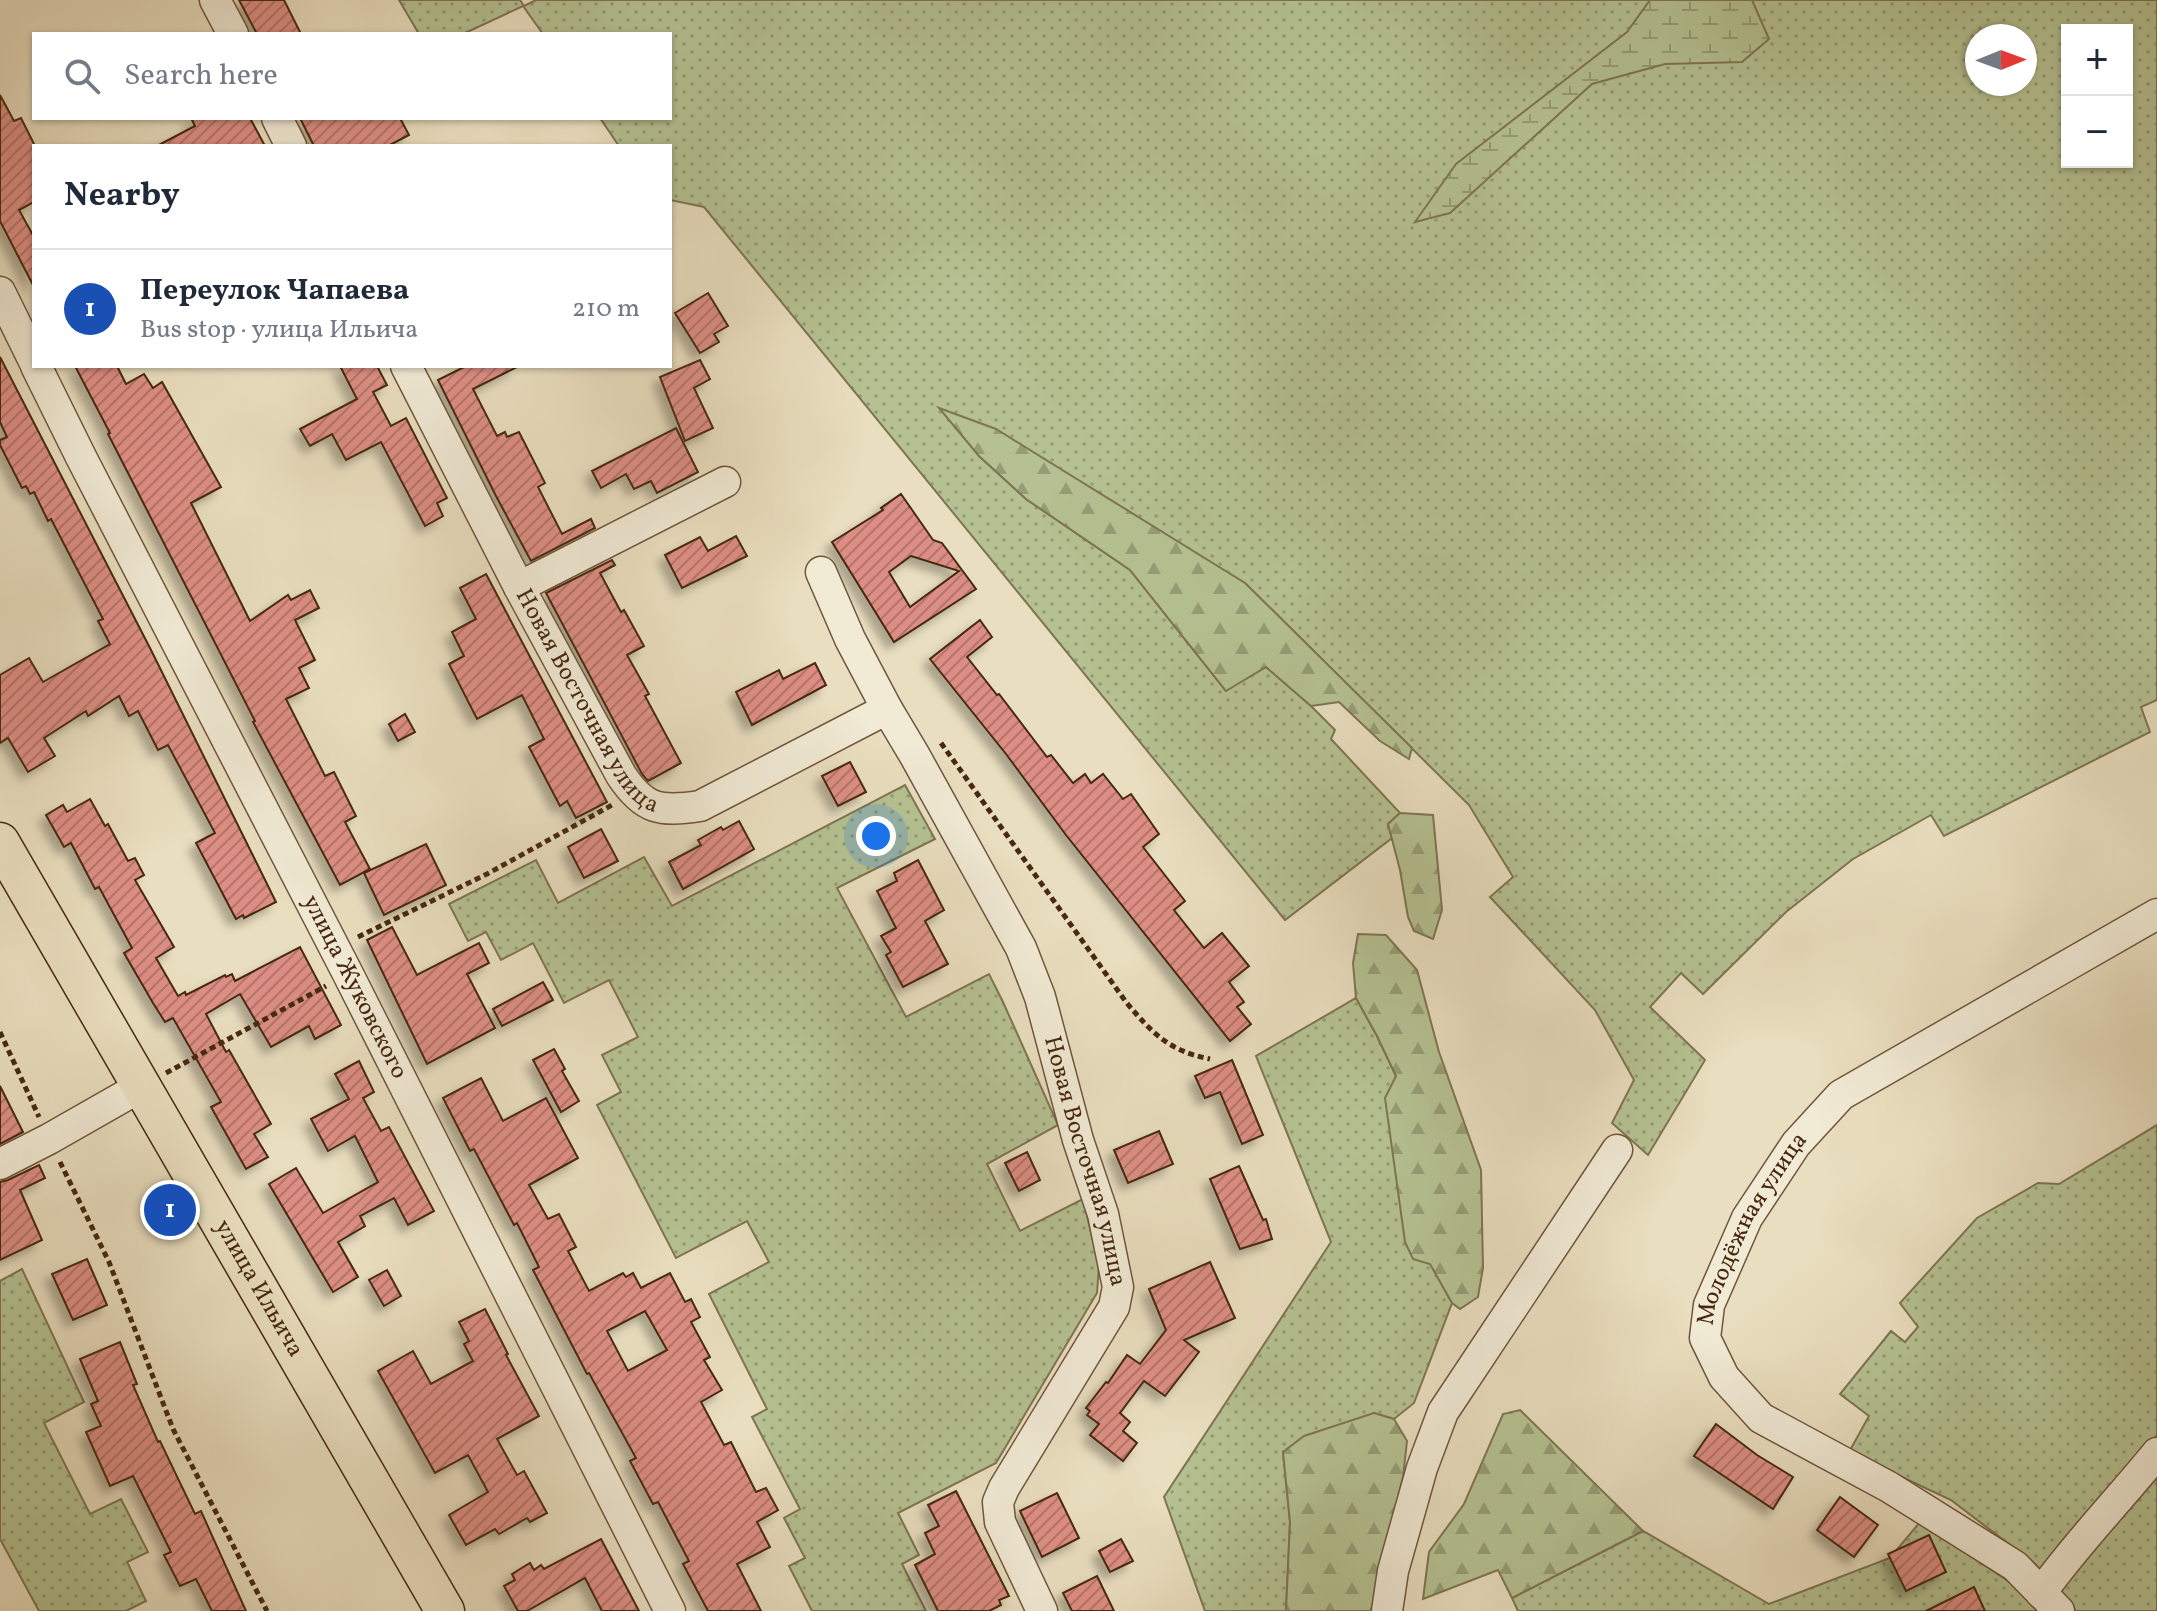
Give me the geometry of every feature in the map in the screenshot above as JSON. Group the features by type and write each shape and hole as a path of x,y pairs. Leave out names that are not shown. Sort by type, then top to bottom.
{"main road":[{"name":"улица Ильича","path":"0,842 445,1611"}],"street":[{"path":"215,0 232,32"},
{"path":"278,120 290,144"},
{"name":"улица Жуковского","path":"0,292 32,358"},
{"name":"улица Жуковского","path":"37,368 670,1611"},
{"name":"Новая Восточная улица","path":"407,368 519,587 621,775 634,793 648,804 674,810 700,806 887,709"},
{"path":"519,587 725,482"},
{"name":"Новая Восточная улица","path":"821,572 850,639 887,709 1021,948 1040,997 1078,1140 1103,1214 1118,1287 1114,1307 998,1502 1000,1522 1042,1611"},
{"name":"Молодёжная улица","path":"2050,1602 2015,1566 1889,1487 1761,1418 1724,1377 1705,1338 1709,1305 1747,1218 1796,1144 1841,1095 2157,914"},
{"path":"0,1164 142,1086"},
{"path":"1387,1611 1393,1571 1422,1468 1443,1412 1617,1150"},
{"path":"2050,1602 2063,1562 2157,1453"}],"path":[{"path":"939,739 1126,1002 1152,1032 1187,1054 1210,1059"},
{"path":"142,1086 487,874 634,793"},
{"path":"0,1032 109,1262 173,1429 267,1611"}],"green space":[{"path":"399,0 520,0 524,6 536,0 2157,0 2157,700 2141,707 2150,732 1944,836 1931,815 1853,859 1786,912 1703,994 1681,973 1650,1007 1705,1060 1648,1155 1612,1123 1634,1080 1595,1010 1490,897 1513,877 1469,805 1245,583 941,409 979,456 1026,499 1130,570 1225,690 1266,667 1335,730 1331,739 1400,813 1388,824 1392,838 1285,920 704,207 672,200 672,144 618,144 601,120 672,120 672,32 542,32 523,6 467,32 418,32"},
{"path":"1650,0 1752,0 1769,39 1742,62 1665,64 1592,84 1450,213 1415,222 1456,164 1627,32"},
{"path":"939,408 996,429 1245,583 1412,748 1409,759 1380,741 1339,702 1311,706 1266,667 1226,691 1130,570 1026,499 979,456"},
{"path":"905,785 935,839 837,888 906,1017 989,974 1058,1125 987,1164 1020,1231 1083,1199 1099,1266 1097,1293 996,1463 898,1513 919,1555 902,1564 926,1611 812,1611 789,1566 805,1558 784,1518 800,1509 752,1417 767,1409 709,1294 769,1262 747,1221 676,1258 597,1105 621,1092 602,1055 638,1037 609,980 564,1003 533,943 501,960 486,932 468,941 449,904 536,860 558,903 644,857 672,906"},
{"path":"1400,813 1433,815 1442,910 1433,939 1414,931 1408,917 1388,824"},
{"path":"1358,934 1386,935 1417,970 1439,1052 1481,1170 1483,1268 1478,1297 1460,1309 1452,1303 1430,1264 1413,1259 1405,1242 1385,1098 1396,1076 1356,998 1353,963"},
{"path":"1356,998 1396,1076 1430,1263 1452,1303 1414,1403 1394,1419 1374,1413 1283,1452 1290,1522 1286,1611 1205,1611 1164,1497 1331,1242 1256,1056"},
{"path":"2157,1125 2157,1611 2076,1611 2035,1564 1951,1500 1849,1452 1869,1416 1840,1394 1891,1331 1905,1342 1918,1327 1900,1303 1977,1218 2038,1183 2059,1184"},
{"path":"22,1269 84,1402 44,1423 90,1514 121,1499 148,1552 127,1562 146,1601 126,1611 39,1611 0,1539 0,1281"},
{"path":"1520,1410 1643,1531 1512,1598 1498,1570 1423,1599 1429,1552 1464,1504 1503,1414"},
{"path":"1374,1413 1394,1419 1407,1441 1403,1477 1371,1611 1286,1611 1290,1522 1283,1452 1304,1436"},
{"path":"1920,1522 2032,1597 2038,1611 1518,1611 1512,1598 1643,1531 1769,1604 1890,1558"}],"building":[{"path":"239,0 284,0 300,32 256,32"},
{"path":"0,95 14,121 21,118 34,144 32,203 19,210 32,233 32,283 0,221"},
{"path":"192,120 251,120 264,144 161,144 195,126"},
{"path":"301,120 401,120 409,135 392,144 313,144"},
{"path":"708,293 728,326 714,334 719,342 700,353 675,313"},
{"path":"0,357 276,902 244,918 243,915 236,919 196,843 215,833 168,745 158,750 138,711 129,716 119,696 88,716 86,711 44,738 55,756 28,772 8,738 0,743 0,675 29,658 43,682 110,644 98,621 103,619 51,519 48,521 34,492 30,494 26,486 22,488 0,445 0,440 7,437 0,422"},
{"path":"700,360 710,379 694,388 713,428 685,441 660,377"},
{"path":"76,368 118,368 126,384 144,374 153,388 162,382 221,487 191,503 250,621 288,595 291,600 310,590 319,608 295,620 315,660 299,668 309,688 286,699 325,776 334,772 356,816 345,822 370,869 340,885 253,722"},
{"path":"341,368 378,368 387,385 373,392 391,426 406,418 447,498 437,503 443,516 425,526 381,442 346,460 332,434 310,446 300,429 357,399"},
{"path":"462,368 515,368 473,389 497,436 505,432 507,437 519,432 545,483 538,487 562,534 591,519 595,528 531,561 438,380"},
{"path":"676,428 698,472 657,493 651,481 634,489 626,474 601,488 592,471"},
{"path":"901,494 933,540 942,543 976,589 894,642 832,542 883,510 881,508","holes":["911,556 959,571 910,607 889,572"]},
{"path":"736,536 747,556 682,588 665,555 700,537 708,551"},
{"path":"612,560 615,565 600,573 644,646 627,655 681,763 648,781 546,593"},
{"path":"486,574 607,802 576,818 567,801 560,806 529,747 544,739 522,695 477,719 449,664 464,656 452,632 476,619 460,588"},
{"path":"980,620 992,637 967,657 1047,757 1051,755 1073,783 1085,774 1091,783 1103,774 1123,799 1131,794 1159,834 1143,847 1185,901 1174,910 1204,948 1222,933 1249,966 1229,982 1244,1002 1237,1007 1251,1024 1230,1041 930,659"},
{"path":"815,663 826,685 752,725 736,692 779,670 783,679"},
{"path":"405,714 415,732 398,741 389,724"},
{"path":"850,762 866,792 838,806 822,776"},
{"path":"90,799 128,861 135,858 144,875 135,880 174,947 156,958 178,996 225,975 232,974 235,981 300,947 341,1025 315,1039 309,1026 271,1047 240,994 206,1014 271,1124 254,1134 268,1157 246,1169 211,1107 221,1102 173,1018 165,1022 124,953 132,948 99,887 95,889 71,843 64,847 46,815 63,805 67,812"},
{"path":"739,821 754,849 683,889 669,862 701,845 698,840"},
{"path":"601,829 618,861 584,878 568,847"},
{"path":"426,844 446,885 384,915 364,873"},
{"path":"918,860 944,910 925,921 948,964 903,987 886,955 891,952 881,936 896,928 877,891 897,881 894,873"},
{"path":"392,927 417,975 479,943 489,963 467,974 495,1028 427,1064 367,940"},
{"path":"543,982 553,1000 502,1026 493,1009"},
{"path":"554,1049 579,1101 561,1112 533,1060"},
{"path":"1232,1060 1263,1135 1242,1144 1220,1092 1205,1098 1195,1076"},
{"path":"359,1061 374,1092 363,1098 381,1131 389,1127 434,1211 408,1225 394,1198 360,1216 365,1226 338,1242 358,1277 333,1292 269,1184 296,1168 323,1213 378,1182 355,1136 328,1151 311,1119 349,1099 335,1074"},
{"path":"481,1078 503,1121 546,1098 578,1158 529,1185 548,1219 559,1214 576,1247 568,1251 589,1291 623,1273 626,1277 633,1273 641,1288 670,1273 685,1302 691,1299 700,1317 691,1322 710,1357 704,1360 722,1390 701,1402 724,1445 731,1442 756,1492 766,1488 778,1510 757,1522 770,1547 737,1564 761,1611 708,1611 683,1564 689,1561 658,1502 653,1504 630,1461 636,1458 587,1374 533,1270 539,1267 517,1223 514,1225 474,1149 470,1151 443,1098","holes":["645,1311 667,1350 628,1371 607,1331"]},
{"path":"0,1086 23,1132 0,1144"},
{"path":"1159,1131 1173,1164 1128,1183 1114,1150"},
{"path":"1027,1152 1040,1180 1019,1191 1005,1163"},
{"path":"39,1165 45,1178 20,1190 42,1240 0,1260 0,1182"},
{"path":"1239,1166 1263,1220 1266,1219 1272,1239 1240,1249 1210,1179"},
{"path":"87,1259 107,1305 73,1320 52,1274"},
{"path":"1210,1262 1235,1318 1184,1340 1199,1352 1165,1396 1144,1381 1120,1413 1130,1422 1123,1431 1137,1443 1123,1461 1090,1435 1099,1424 1087,1415 1090,1411 1086,1408 1127,1355 1140,1364 1166,1330 1149,1289"},
{"path":"387,1270 401,1296 384,1306 369,1280"},
{"path":"485,1309 539,1416 497,1439 517,1475 524,1471 547,1513 530,1522 527,1518 499,1534 495,1529 466,1545 449,1515 488,1492 468,1455 435,1473 378,1371 413,1351 431,1384 473,1361 464,1344 469,1341 459,1322"},
{"path":"120,1342 137,1384 133,1385 158,1442 195,1514 201,1511 246,1611 212,1611 196,1579 180,1586 164,1555 171,1552 133,1476 110,1486 86,1432 101,1426 91,1404 98,1401 80,1359"},
{"path":"1716,1424 1793,1477 1773,1509 1694,1456"},
{"path":"956,1491 1009,1596 999,1600 1001,1605 989,1611 938,1611 915,1565 935,1554 925,1533 939,1526 928,1505"},
{"path":"1057,1493 1079,1538 1042,1557 1020,1511"},
{"path":"1840,1497 1878,1525 1854,1557 1817,1530"},
{"path":"1929,1535 1946,1572 1906,1591 1888,1554"},
{"path":"601,1539 639,1611 602,1611 585,1578 527,1611 518,1611 504,1586 515,1580 512,1574 530,1563 534,1570 541,1565 544,1569"},
{"path":"1121,1539 1133,1561 1110,1572 1099,1551"},
{"path":"1097,1576 1114,1611 1072,1611 1063,1593"},
{"path":"1974,1587 1985,1611 1926,1611"}],"place":[{"name":"Переулок Чапаева","path":"170,1210"}]}
